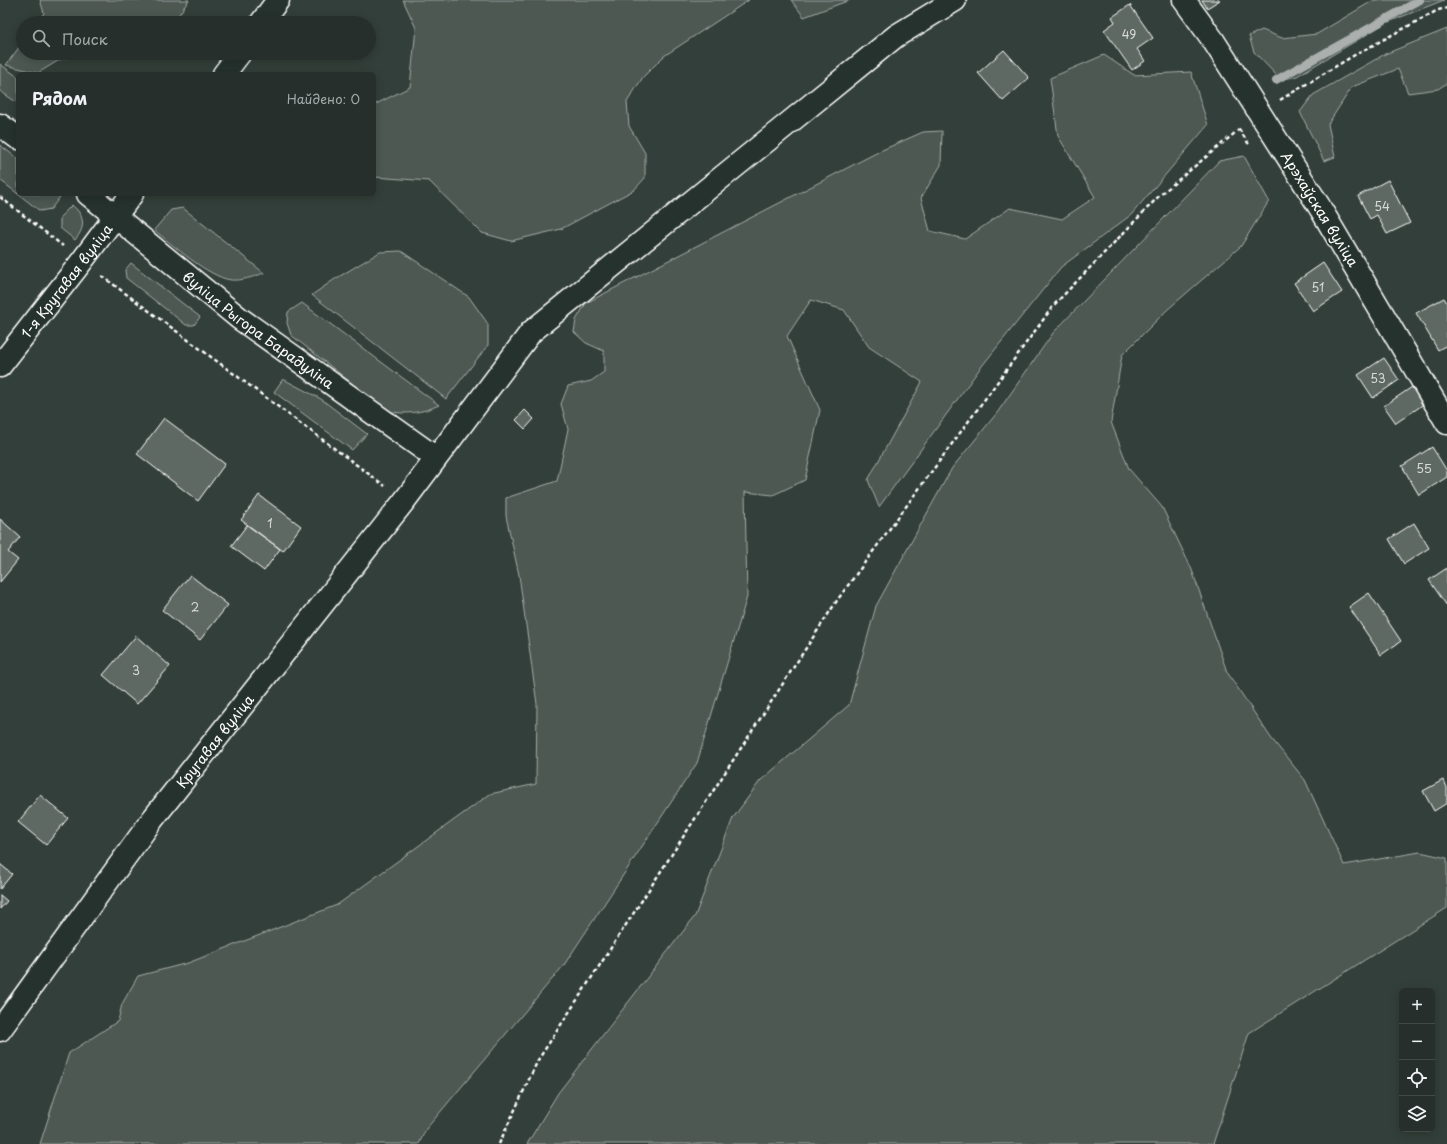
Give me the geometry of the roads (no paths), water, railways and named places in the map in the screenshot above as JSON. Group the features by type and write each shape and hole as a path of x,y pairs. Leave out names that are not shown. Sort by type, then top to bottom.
{"street":[{"path":"266,16 278,0"},
{"name":"Кругавая вуліца","path":"0,1030 152,820 405,500 531,332 896,36 955,0"},
{"name":"Арэхаўская вуліца","path":"1184,0 1213,40 1319,206 1447,423"},
{"path":"226,72 235,60"},
{"path":"0,125 16,137"},
{"name":"вуліца Рыгора Барадуліна","path":"90,196 239,318 436,458"},
{"name":"1-я Кругавая вуліца","path":"0,366 130,196"}],"waterway":[{"path":"1276,80 1420,0"}]}
